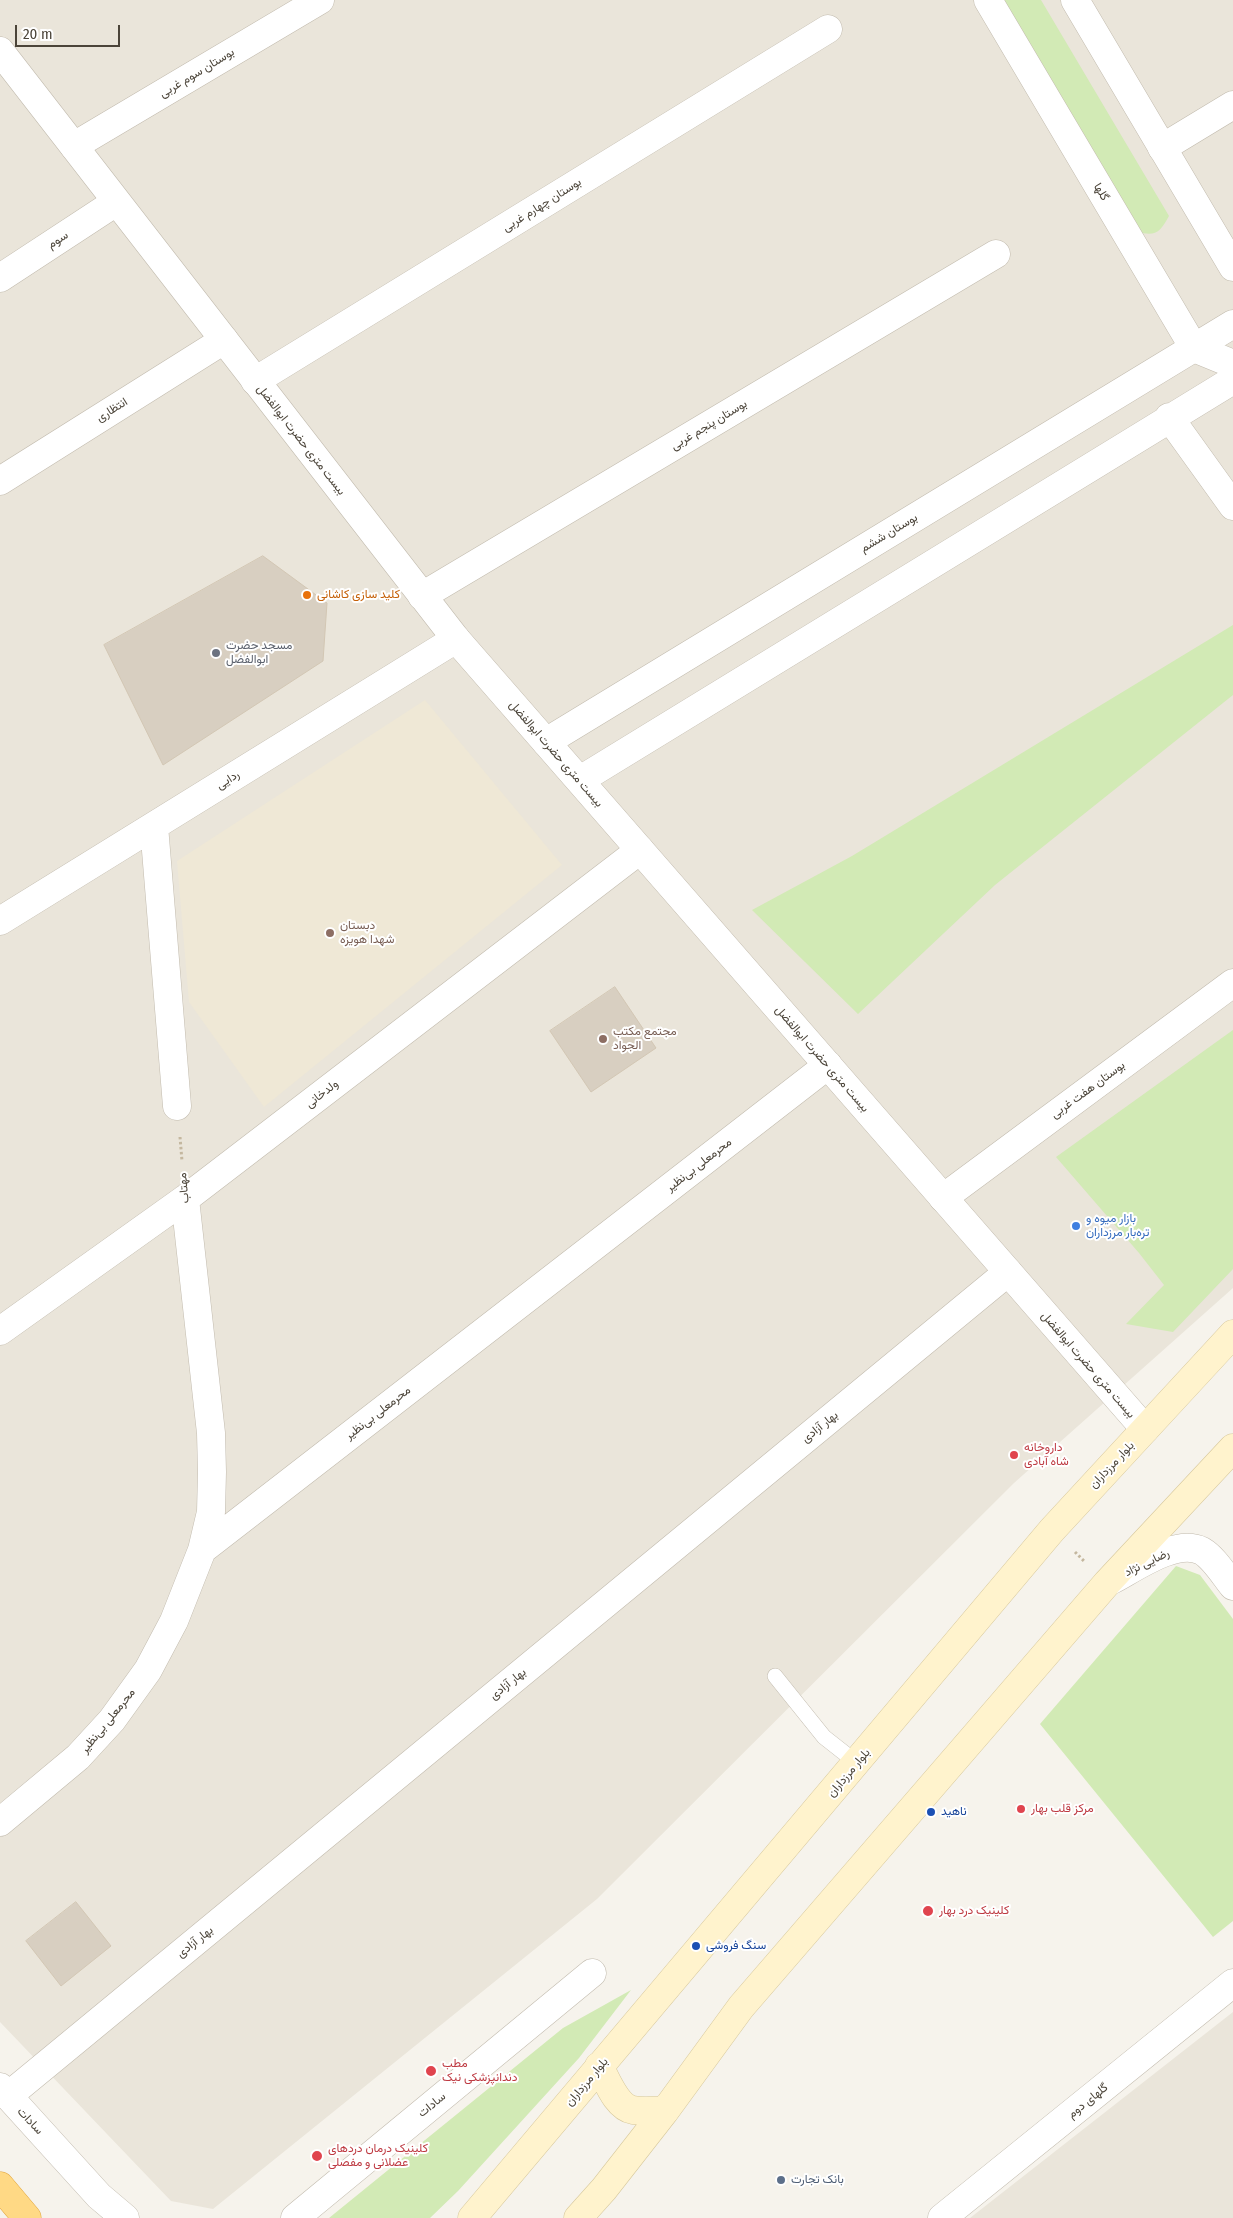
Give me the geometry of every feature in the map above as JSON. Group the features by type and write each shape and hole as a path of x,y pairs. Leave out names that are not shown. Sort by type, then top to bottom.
{"main road":[{"name":"بلوار مرزداران","path":"472,2218 1052,1530 1233,1334"},
{"path":"578,2218 604,2190 742,2006 1106,1583 1233,1448"},
{"path":"599,2066 624,2106 632,2110 665,2111"},
{"path":"13,2202 38,2218"}],"street":[{"name":"بوستان سوم غربی","path":"74,146 320,0"},
{"name":"گلها","path":"988,0 1194,348"},
{"path":"1075,0 1233,267"},
{"name":"بوستان چهارم غربی","path":"255,380 828,29"},
{"name":"بیست متری حضرت ابوالفضل","path":"0,52 456,639 1145,1429"},
{"path":"1162,148 1233,105"},
{"name":"سوم","path":"0,278 116,202"},
{"name":"بوستان پنجم غربی","path":"422,596 996,254"},
{"name":"بوستان ششم","path":"546,742 1233,324"},
{"name":"انتظاری","path":"0,481 224,340"},
{"path":"1194,348 1233,364"},
{"path":"580,780 1233,380"},
{"path":"1170,417 1233,506"},
{"name":"ردایی","path":"0,921 456,639"},
{"path":"154,826 177,1106"},
{"name":"ولدخانی","path":"0,1331 185,1199 640,850"},
{"name":"بوستان هفت غربی","path":"943,1198 1233,983"},
{"name":"محرمعلی بی‌نظیر","path":"0,1822 78,1758 112,1720 148,1670 174,1621 202,1550 828,1066"},
{"name":"مهتاب","path":"185,1199 211,1432 211,1512 202,1550"},
{"name":"بهار آزادی","path":"4,2092 1008,1272"},
{"name":"رضایی نژاد","path":"1106,1583 1167,1551 1184,1547 1202,1551 1233,1586"},
{"name":"سادات","path":"295,2218 592,1973"},
{"name":"گلهای دوم","path":"942,2218 1233,1983"},
{"name":"سادات","path":"4,2092 99,2196 125,2218"}],"lane":[{"path":"775,1676 824,1737 857,1763"}],"path":[{"name":"مهتاب","path":"177,1106 185,1199"},
{"path":"1052,1530 1106,1583"}],"shaded area":[{"path":"0,0 1233,0 1233,1288 1014,1483 597,1899 213,2209 171,2201 0,2022"},
{"name":"دبستان شهدا هویزه","path":"425,700 562,865 264,1107 189,1002 177,861"},
{"path":"1233,2012 1233,2218 970,2218"}],"green space":[{"path":"999,0 1041,0 1169,216 1159,230 1148,234 1136,232"},
{"path":"1233,625 1233,695 995,885 858,1014 752,910 852,856"},
{"path":"1233,1030 1233,1269 1173,1332 1126,1324 1164,1285 1139,1253 1056,1157"},
{"path":"1176,1566 1200,1575 1233,1619 1233,1921 1213,1937 1040,1724"},
{"path":"631,1990 579,2058 458,2191 430,2218 329,2218 563,2028"}],"building":[{"name":"مسجد حضرت ابوالفضل","path":"263,556 327,603 323,661 163,765 104,645"},
{"name":"مجتمع مکتب الجواد","path":"615,987 656,1048 591,1092 550,1031"},
{"path":"76,1902 111,1946 61,1986 26,1941"}],"place":[{"name":"کلید سازی کاشانی","path":"307,595"},
{"name":"مسجد حضرت ابوالفضل","path":"216,653"},
{"name":"دبستان شهدا هویزه","path":"330,933"},
{"name":"مجتمع مکتب الجواد","path":"603,1039"},
{"name":"بازار میوه و تره‌بار مرزداران","path":"1076,1226"},
{"name":"داروخانه شاه آبادی","path":"1014,1455"},
{"name":"مرکز قلب بهار","path":"1021,1809"},
{"name":"ناهید","path":"931,1812"},
{"name":"کلینیک درد بهار","path":"928,1911"},
{"name":"سنگ فروشی","path":"696,1946"},
{"name":"مطب دندانپزشکی نیک","path":"431,2071"},
{"name":"کلینیک درمان دردهای عضلانی و مفصلی","path":"317,2156"},
{"name":"بانک تجارت","path":"781,2180"}]}
